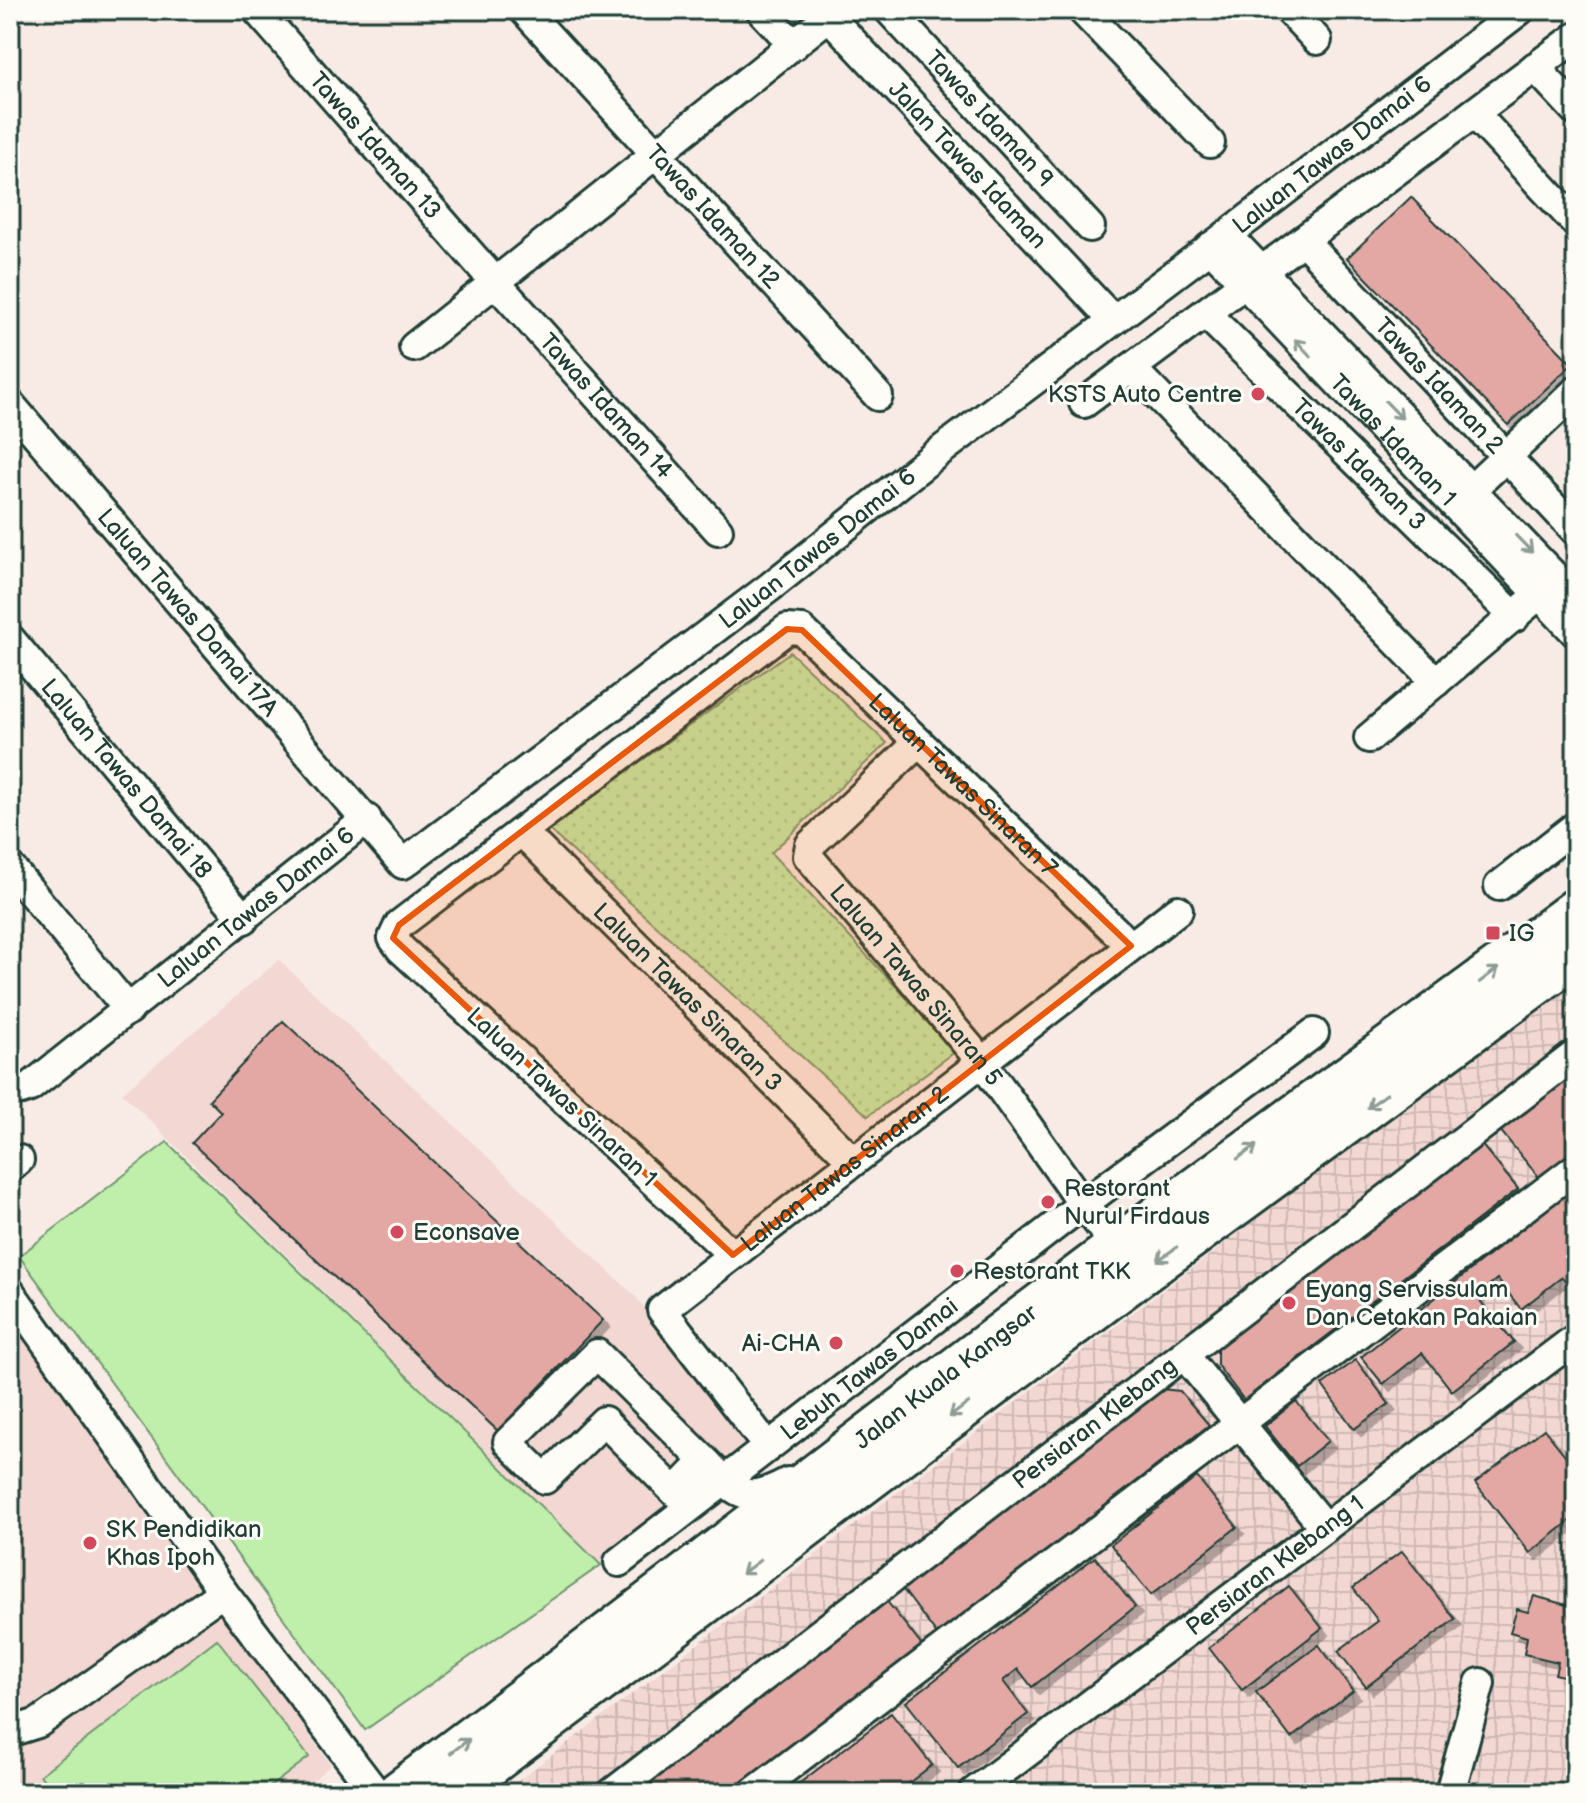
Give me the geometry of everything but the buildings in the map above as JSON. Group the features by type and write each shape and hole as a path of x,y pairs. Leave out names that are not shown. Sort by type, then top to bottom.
{"highway":[{"name":"Jalan Kuala Kangsar","path":"398,1793 1117,1247 1576,910"},
{"name":"Jalan Kuala Kangsar","path":"452,1793 1123,1287 1576,954"}],"street":[{"name":"Tawas Idaman 13","path":"257,10 495,282"},
{"path":"524,10 656,154 794,45 826,13"},
{"path":"761,10 794,45"},
{"name":"Tawas Idaman 9","path":"889,10 1090,227"},
{"path":"1082,10 1210,143"},
{"path":"1289,10 1317,40"},
{"name":"Jalan Tawas Idaman","path":"826,13 1113,320"},
{"name":"Laluan Tawas Damai 6","path":"10,1086 21,1090 30,1087 367,819 400,862 407,862 770,587 935,455 1219,241 1506,14"},
{"path":"1084,403 1576,37"},
{"path":"1535,67 1576,111"},
{"path":"1474,113 1576,223"},
{"name":"Tawas Idaman 12","path":"414,347 656,154 878,396"},
{"name":"Tawas Idaman 1","path":"1219,241 1462,498 1576,599"},
{"name":"Tawas Idaman 2","path":"1304,241 1576,531"},
{"name":"Tawas Idaman 14","path":"495,282 718,530"},
{"name":"Tawas Idaman 3","path":"1205,313 1515,617"},
{"path":"1131,368 1436,682"},
{"path":"1462,498 1576,391"},
{"name":"Laluan Tawas Damai 17A","path":"10,404 367,819"},
{"name":"Tawas Idaman 1","path":"1462,498 1538,595 1576,633"},
{"path":"1369,738 1538,595"},
{"name":"Laluan Tawas Sinaran 7","path":"522,832 787,629 794,628 802,630 1131,946"},
{"name":"Laluan Tawas Damai 18","path":"10,639 244,919"},
{"name":"Laluan Tawas Sinaran 5","path":"918,743 810,845 808,856 982,1062 1117,1247"},
{"path":"1499,886 1576,826"},
{"name":"Laluan Tawas Sinaran 1","path":"522,832 399,925 393,938 401,949 733,1255"},
{"name":"Laluan Tawas Sinaran 3","path":"522,832 853,1161"},
{"path":"10,867 129,1010"},
{"name":"Laluan Tawas Sinaran 2","path":"768,1447 662,1310 1178,910"},
{"name":"Lebuh Tawas Damai","path":"619,1562 722,1478 768,1447 1083,1204 1314,1033"},
{"name":"Persiaran Klebang","path":"612,1793 1576,1054"},
{"path":"753,1793 1576,1168"},
{"path":"10,1292 223,1592 376,1793"},
{"name":"Persiaran Klebang 1","path":"973,1793 1576,1338"},
{"path":"634,1390 545,1479 508,1442 597,1354 634,1390 722,1478 748,1497 768,1493 811,1465 826,1459 841,1458"},
{"path":"1185,1356 1325,1528"},
{"path":"604,1421 675,1492 722,1478"},
{"path":"656,1600 662,1583 725,1533 730,1523 722,1478"},
{"path":"10,1724 19,1729 38,1723 223,1592"},
{"path":"1450,1793 1480,1683"},
{"path":"489,1793 510,1766 559,1726 573,1700"}],"highlighted area":[{"path":"787,629 802,630 1131,946 733,1255 393,938 399,925"}],"shaded area":[{"path":"279,960 636,1297 746,1442 601,1565 122,1093"},
{"path":"1576,976 1576,1793 502,1793"},
{"name":"SK Pendidikan Khas Ipoh","path":"10,1321 331,1765 298,1793 10,1793"}],"green space":[{"path":"790,652 887,743 771,853 956,1051 868,1116 548,829"},
{"path":"167,1142 601,1565 365,1730 19,1256"},
{"path":"217,1639 309,1757 262,1793 54,1793 40,1775"}],"place":[{"name":"KSTS Auto Centre","path":"1258,394"},
{"name":"IG","path":"1493,933"},
{"name":"Restorant Nurul Firdaus","path":"1048,1202"},
{"name":"Econsave","path":"397,1232"},
{"name":"Restorant TKK","path":"957,1271"},
{"name":"Eyang Servissulam Dan Cetakan Pakaian","path":"1289,1303"},
{"name":"Ai-CHA","path":"836,1343"},
{"name":"SK Pendidikan Khas Ipoh","path":"90,1543"}]}
